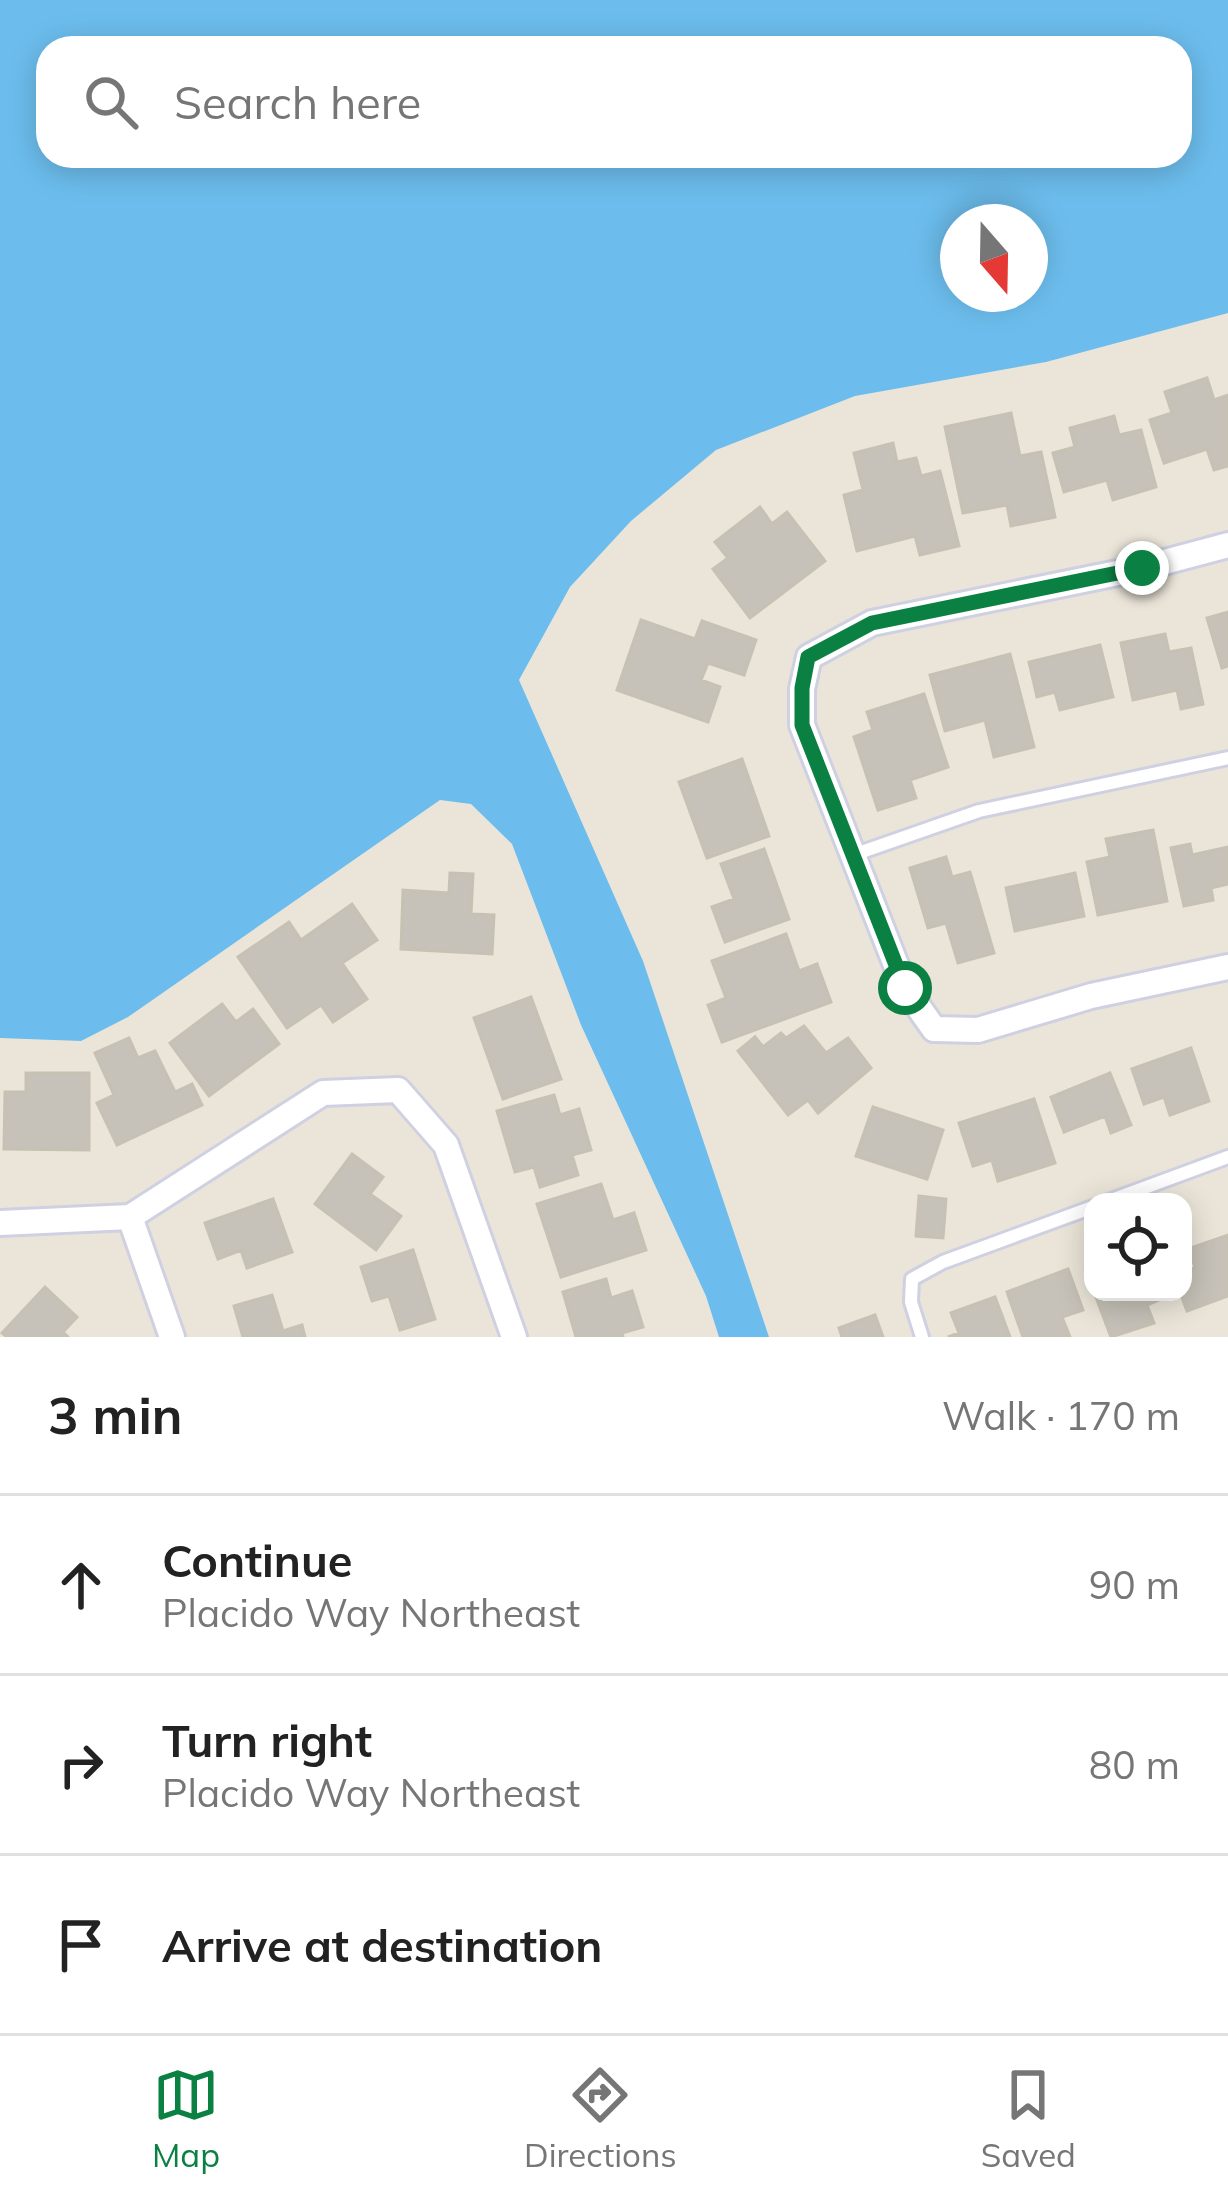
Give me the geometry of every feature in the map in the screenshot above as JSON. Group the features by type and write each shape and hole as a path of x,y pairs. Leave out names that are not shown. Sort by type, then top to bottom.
{"street":[{"path":"1228,545 1142,568 872,623 808,657 802,688 802,725 905,988 934,1029 978,1030 1091,996 1228,967"},
{"path":"0,1223 130,1217 323,1094 398,1090 446,1145 514,1337"},
{"path":"130,1217 172,1337"}],"lane":[{"path":"853,855 980,811 1228,758"},
{"path":"1130,1193 1228,1157"},
{"path":"922,1337 911,1302 912,1279 943,1262 1084,1210"}],"water":[{"path":"0,0 1228,0 1228,313 1046,362 855,396 716,450 631,521 570,587 519,680 643,961 769,1337 719,1337 706,1296 581,1025 512,844 471,804 440,800 128,1017 81,1041 0,1038"}],"building":[{"path":"1207,378 1214,400 1228,395 1228,466 1214,470 1207,449 1164,463 1150,420 1172,413 1165,392"},
{"path":"1011,413 1020,456 1041,452 1055,517 1011,526 1007,505 963,513 945,427"},
{"path":"1114,416 1119,435 1141,430 1156,487 1113,500 1107,480 1064,492 1053,453 1075,447 1070,428"},
{"path":"893,443 897,462 916,458 921,476 940,471 959,546 920,555 915,536 857,551 844,495 863,490 854,453"},
{"path":"760,507 772,524 787,512 825,561 750,618 713,569 728,558 715,542"},
{"path":"1228,612 1228,666 1222,668 1207,618"},
{"path":"641,620 695,639 702,621 756,640 744,675 708,663 701,680 720,687 708,722 617,690"},
{"path":"1165,634 1169,652 1191,648 1203,704 1181,709 1177,690 1133,700 1121,643"},
{"path":"1100,645 1113,697 1060,710 1055,692 1037,697 1029,662"},
{"path":"1010,654 1034,747 994,757 985,720 945,731 930,675"},
{"path":"924,694 948,767 910,780 916,798 878,810 854,737 873,730 867,712"},
{"path":"742,759 769,836 707,858 679,782"},
{"path":"1153,830 1167,901 1098,915 1087,862 1110,857 1106,839"},
{"path":"1190,844 1192,855 1228,847 1228,884 1211,888 1213,900 1184,906 1171,848"},
{"path":"764,849 789,919 725,942 712,907 734,899 721,864"},
{"path":"946,857 952,877 970,872 994,953 958,963 946,923 928,928 910,868"},
{"path":"450,873 473,874 471,914 494,915 492,954 401,949 403,890 449,893"},
{"path":"1075,873 1084,916 1015,931 1006,888"},
{"path":"352,904 377,940 342,963 367,999 333,1022 321,1005 287,1028 238,957 289,922 301,940"},
{"path":"786,934 799,971 817,964 831,1002 722,1042 708,1005 726,998 712,961"},
{"path":"531,997 561,1079 503,1099 474,1018"},
{"path":"222,1004 236,1022 253,1009 279,1044 209,1096 170,1043"},
{"path":"804,1026 826,1053 848,1038 871,1068 818,1113 808,1100 788,1115 738,1051 755,1037 763,1047 781,1033 786,1038"},
{"path":"129,1038 138,1058 155,1051 175,1092 192,1084 202,1105 117,1145 97,1103 114,1095 95,1053"},
{"path":"1191,1048 1209,1101 1170,1115 1164,1097 1144,1104 1132,1069"},
{"path":"26,1073 89,1073 89,1150 4,1149 5,1092 26,1092"},
{"path":"1110,1073 1131,1125 1111,1133 1105,1116 1064,1132 1051,1097"},
{"path":"554,1095 560,1115 579,1109 591,1150 572,1155 578,1175 540,1187 534,1167 515,1172 497,1111"},
{"path":"1034,1099 1055,1163 998,1181 992,1160 973,1166 959,1123"},
{"path":"873,1107 943,1130 927,1179 856,1156"},
{"path":"352,1154 383,1177 370,1194 401,1216 376,1250 315,1204"},
{"path":"601,1184 613,1220 634,1213 646,1250 561,1277 537,1204"},
{"path":"919,1196 946,1199 943,1238 916,1236"},
{"path":"273,1199 292,1252 247,1268 241,1250 218,1259 205,1223"},
{"path":"1228,1235 1228,1296 1187,1311 1183,1301 1192,1301 1195,1267 1192,1248"},
{"path":"413,1250 435,1319 400,1330 389,1296 372,1301 361,1267"},
{"path":"1068,1269 1083,1310 1062,1317 1070,1337 1023,1337 1007,1292"},
{"path":"606,1279 611,1298 632,1291 643,1327 622,1333 623,1337 576,1337 563,1292"},
{"path":"45,1287 77,1317 63,1332 68,1337 7,1337 2,1333"},
{"path":"272,1295 283,1331 302,1325 305,1337 243,1337 234,1306"},
{"path":"995,1297 1010,1337 948,1337 959,1333 951,1313"},
{"path":"1097,1301 1156,1301 1147,1305 1154,1323 1111,1337"},
{"path":"875,1315 883,1337 842,1337 839,1328"}],"route":[{"path":"905,988 802,725 808,657 872,623 1142,568"}]}
